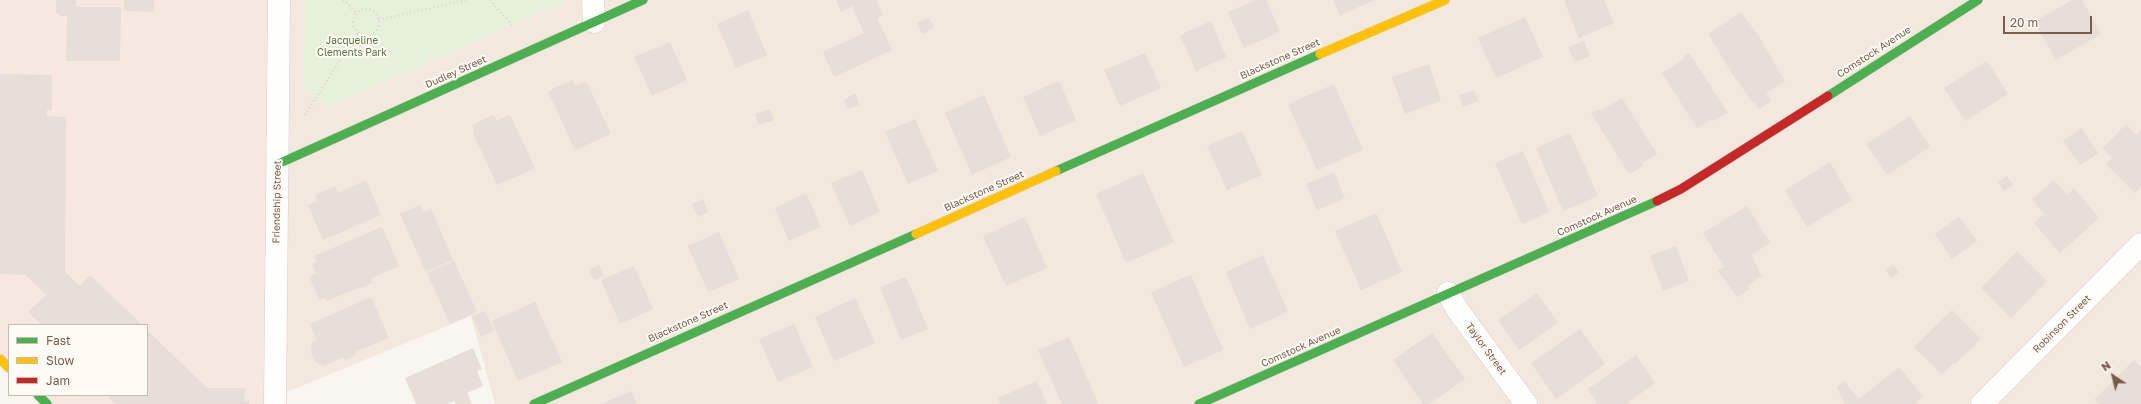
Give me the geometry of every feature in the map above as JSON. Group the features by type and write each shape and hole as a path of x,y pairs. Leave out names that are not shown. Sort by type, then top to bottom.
{"street":[{"name":"Friendship Street","path":"275,404 279,0"},
{"path":"593,0 594,22"},
{"name":"Dudley Street","path":"278,164 642,0"},
{"name":"Blackstone Street","path":"534,404 1444,0"},
{"name":"Comstock Avenue","path":"1199,404 1448,293 1619,219 1680,189 1978,0"},
{"name":"Robinson Street","path":"1982,404 2141,244"},
{"name":"Taylor Street","path":"1448,293 1457,309 1526,404"},
{"path":"0,359 8,367"},
{"path":"39,396 47,404"}],"path":[{"path":"343,0 357,13"},
{"path":"379,20 466,0"},
{"path":"490,0 512,25"},
{"path":"364,10 372,11 379,20 378,28 372,34 367,35 358,32 353,22 357,13 364,10"},
{"path":"304,117 358,32"}],"shaded area":[{"path":"0,0 285,0 287,404 47,404 39,396 148,396 148,324 8,324 8,367 0,359"},
{"path":"285,0 2141,0 2141,404 495,404 471,316 287,392"}],"green space":[{"name":"Jacqueline Clements Park","path":"305,0 565,0 565,2 329,107 304,90"}],"building":[{"path":"56,0 76,0 76,7 121,7 120,61 66,61 67,16 61,16 56,12"},
{"path":"124,0 154,0 154,12 124,11"},
{"path":"836,0 876,0 883,15 877,18 892,50 834,77 823,52 864,33 852,6 841,12"},
{"path":"1256,0 1266,0 1280,32 1244,48 1228,12"},
{"path":"1333,0 1375,0 1340,15"},
{"path":"1604,0 1614,23 1579,38 1564,1"},
{"path":"2072,0 2082,0 2101,34 2056,60 2034,22"},
{"path":"748,10 767,55 736,68 717,24"},
{"path":"1741,12 1758,35 1785,81 1766,93 1771,101 1759,109 1754,101 1752,102 1737,79 1736,80 1708,34"},
{"path":"929,17 934,28 922,34 917,23"},
{"path":"1525,17 1543,57 1496,78 1478,38"},
{"path":"1211,21 1226,57 1196,71 1180,35"},
{"path":"1584,41 1590,56 1575,62 1568,47"},
{"path":"670,42 687,80 652,96 634,57"},
{"path":"1145,53 1161,88 1120,106 1104,70"},
{"path":"1689,53 1728,113 1713,121 1712,119 1697,128 1662,73 1684,59 1683,57"},
{"path":"1987,61 2008,94 1965,121 1944,88"},
{"path":"1429,64 1441,101 1405,114 1392,77"},
{"path":"0,74 52,75 52,110 47,110 47,116 66,117 65,272 80,286 90,275 141,324 41,324 28,312 46,295 26,275 0,274"},
{"path":"572,80 576,86 586,81 611,134 575,150 548,91"},
{"path":"1059,81 1076,120 1040,136 1023,97"},
{"path":"1334,84 1363,150 1317,170 1288,104"},
{"path":"1474,90 1478,101 1463,107 1459,96"},
{"path":"856,94 859,105 847,109 844,99"},
{"path":"984,95 1011,157 972,175 945,113"},
{"path":"1622,98 1657,154 1642,163 1643,166 1629,174 1591,113 1599,109 1600,111"},
{"path":"770,109 774,120 758,125 755,114"},
{"path":"494,115 497,121 510,115 535,168 497,185 473,133 475,132 472,125"},
{"path":"1910,116 1930,147 1887,175 1866,144"},
{"path":"915,119 938,171 908,184 885,132"},
{"path":"2126,124 2136,135 2141,130 2141,187 2135,193 2106,164 2112,158 2103,148"},
{"path":"2081,128 2098,153 2080,165 2063,141"},
{"path":"1242,131 1262,175 1227,190 1207,146"},
{"path":"1570,133 1598,196 1563,211 1536,148"},
{"path":"1523,151 1549,212 1522,224 1495,163"},
{"path":"1830,162 1852,200 1807,227 1785,190"},
{"path":"862,170 880,212 850,226 831,183"},
{"path":"1334,172 1345,198 1317,210 1306,184"},
{"path":"1143,173 1174,242 1126,263 1096,194"},
{"path":"2007,176 2013,185 2004,191 1998,182"},
{"path":"366,180 381,215 323,240 308,205 317,201 315,195 335,186 338,193"},
{"path":"2054,180 2067,195 2074,188 2099,218 2060,253 2034,223 2044,214 2032,199"},
{"path":"806,193 821,227 789,241 775,208"},
{"path":"703,199 708,212 698,217 692,204"},
{"path":"420,205 423,212 431,209 453,260 426,272 400,214"},
{"path":"1747,206 1770,243 1751,255 1762,276 1748,285 1750,289 1737,297 1718,271 1724,267 1703,233"},
{"path":"1376,213 1402,272 1361,290 1335,231"},
{"path":"1025,217 1047,268 1006,286 983,236"},
{"path":"1959,217 1977,241 1952,259 1935,234"},
{"path":"382,227 399,266 371,278 372,283 326,301 325,298 320,300 309,277 316,273 312,264 317,262 314,256"},
{"path":"719,232 739,279 708,292 688,246"},
{"path":"1676,246 1689,281 1663,291 1650,256"},
{"path":"2017,251 2047,281 2011,318 1981,288"},
{"path":"1263,255 1288,312 1250,329 1226,272"},
{"path":"454,261 477,312 450,324 427,273"},
{"path":"1893,264 1899,272 1891,278 1886,270"},
{"path":"599,265 604,276 594,280 589,269"},
{"path":"634,266 653,309 620,324 601,280"},
{"path":"1191,275 1223,350 1184,367 1151,292"},
{"path":"906,277 928,329 901,340 880,287"},
{"path":"1537,293 1558,323 1519,350 1498,320"},
{"path":"371,297 389,338 357,351 355,355 347,359 341,358 323,366 315,362 311,352 312,343 317,341 310,324"},
{"path":"855,298 875,343 834,361 815,317"},
{"path":"535,302 562,362 518,381 492,321"},
{"path":"1952,310 1981,339 1955,364 1954,363 1942,374 1914,347"},
{"path":"485,311 494,330 481,337 472,316"},
{"path":"794,324 813,367 778,382 759,339"},
{"path":"1580,329 1605,364 1556,399 1531,363"},
{"path":"148,331 207,388 245,388 244,401 249,401 249,404 115,404 107,396 148,396"},
{"path":"1432,333 1465,379 1429,404 1423,404 1393,360"},
{"path":"1069,337 1098,403 1096,404 1062,404 1038,350"},
{"path":"473,348 482,369 477,371 483,386 467,393 472,404 456,404 454,401 447,404 416,404 405,378"},
{"path":"1636,355 1655,383 1626,404 1598,404 1588,389"},
{"path":"2134,360 2141,367 2141,404 2099,404 2094,400"},
{"path":"1899,367 1923,397 1914,404 1845,404 1836,387 1844,381 1859,399"},
{"path":"1037,381 1047,404 1000,404 998,398"},
{"path":"631,391 637,404 602,404"}],"traffic: fast":[{"path":"278,164 643,0"},
{"path":"1828,96 1978,0"},
{"path":"1056,171 1320,54"},
{"path":"1199,404 1657,201"},
{"path":"534,404 916,234"},
{"path":"39,396 47,404"}],"traffic: slow":[{"path":"1320,54 1445,0"},
{"path":"916,234 1056,171"},
{"path":"0,359 8,367"}],"traffic: jam":[{"path":"1657,201 1681,189 1828,96"}]}
